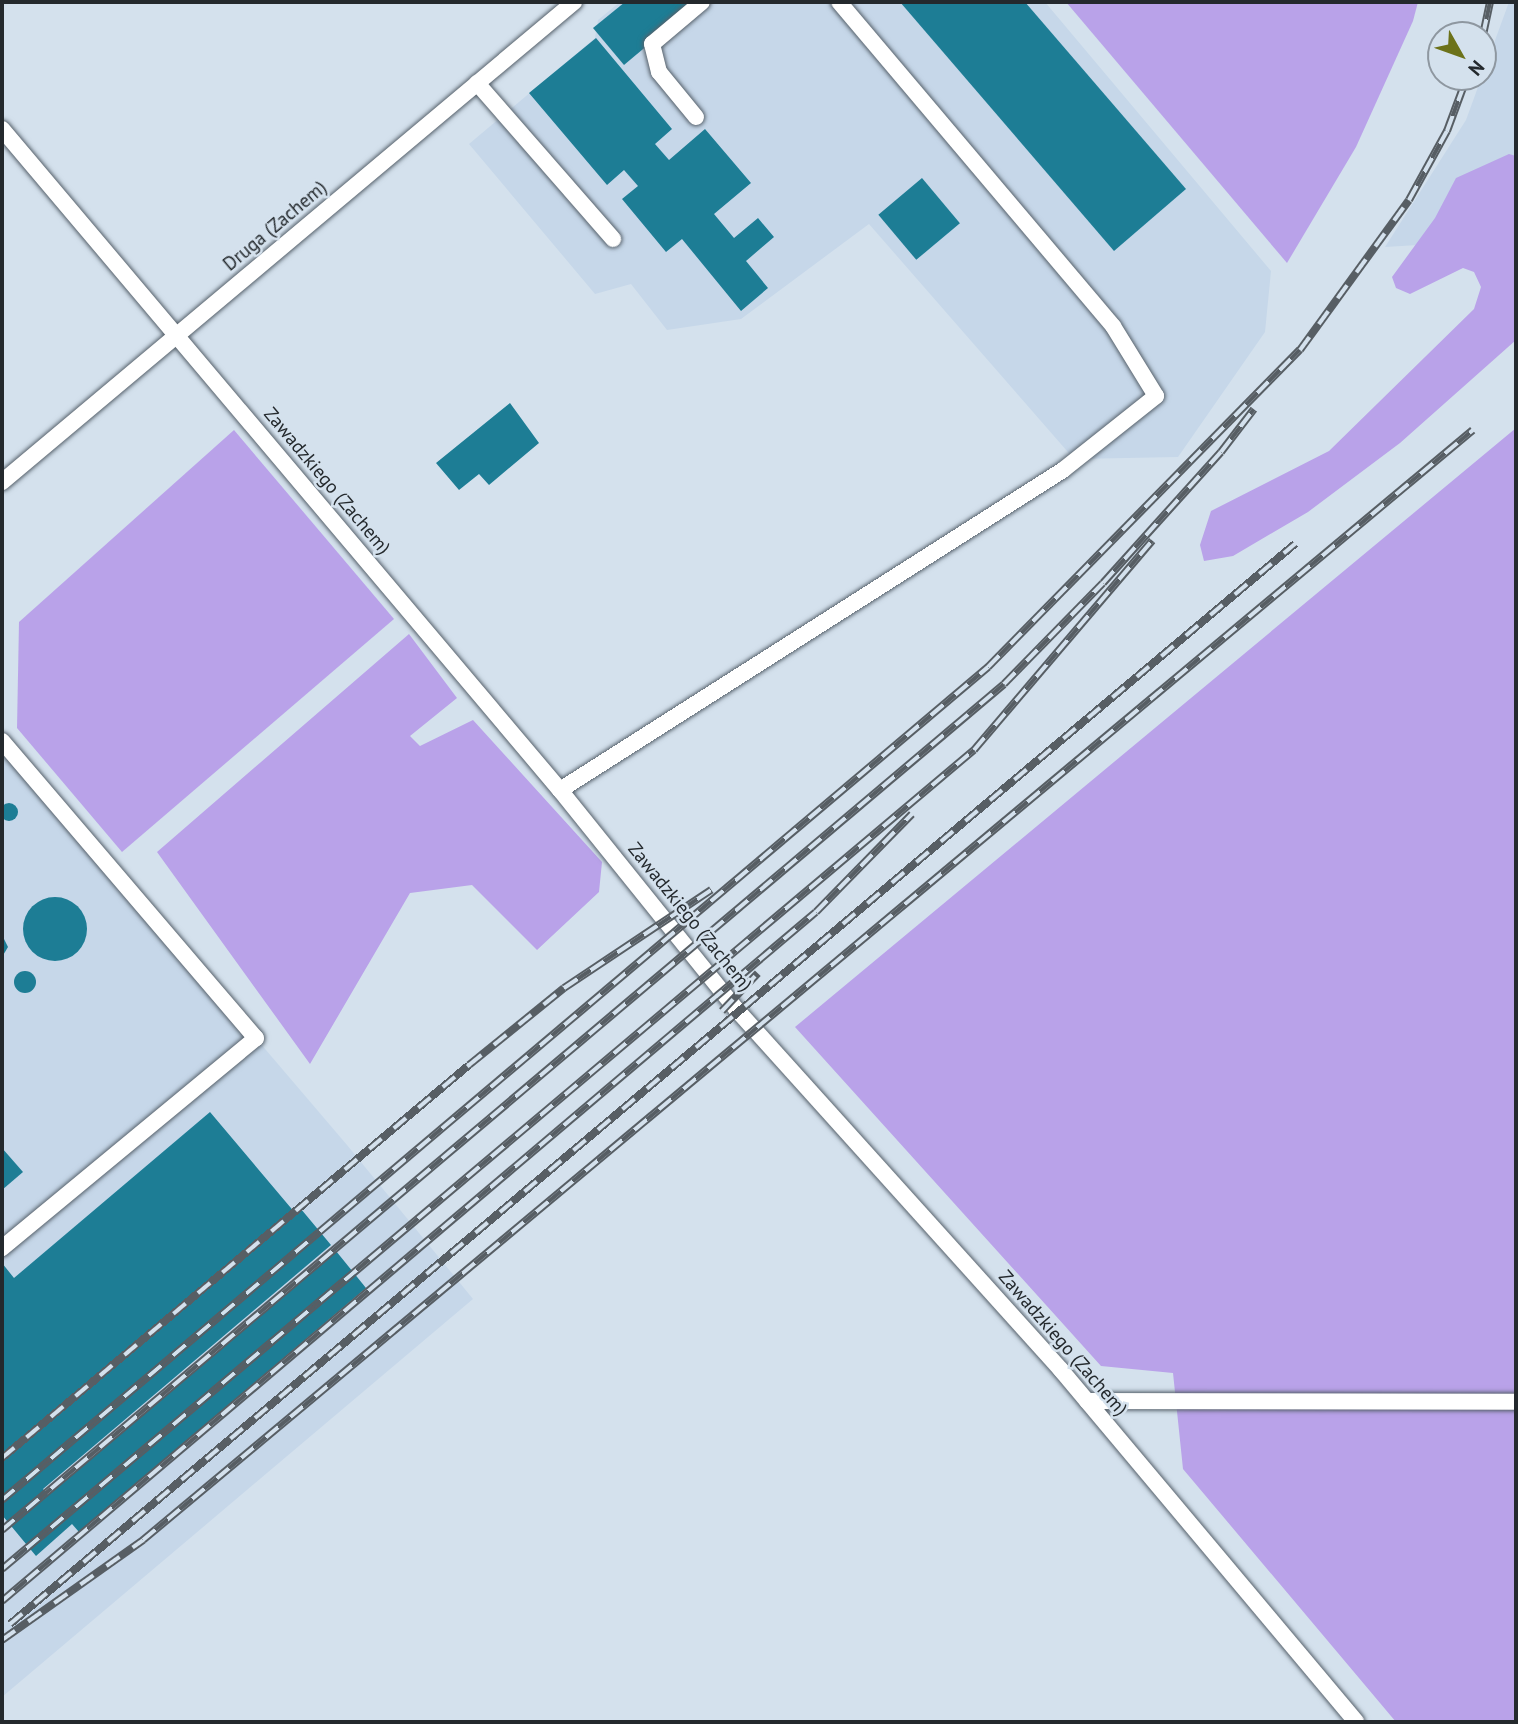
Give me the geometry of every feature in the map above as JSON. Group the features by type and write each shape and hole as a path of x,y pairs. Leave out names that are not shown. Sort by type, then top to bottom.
{"lane":[{"name":"Druga (Zachem)","path":"2,482 574,2"},
{"path":"696,117 659,72 652,44 702,2"},
{"path":"560,790 1063,470 1156,396 1113,326 838,2"},
{"path":"477,83 613,239"},
{"name":"Zawadzkiego (Zachem)","path":"2,129 560,790 737,1010 1087,1401 1356,1722"},
{"path":"2,741 256,1038 2,1248"},
{"path":"1087,1401 1516,1402"}],"shaded area":[{"path":"620,2 1045,2 1271,271 1265,332 1178,457 1074,459 869,224 741,319 667,330 631,284 595,294 469,144 595,38 598,20"},
{"path":"1066,2 1418,2 1413,21 1356,147 1287,263"},
{"path":"1509,2 1516,2 1516,239 1385,247 1466,120 1477,91 1497,91 1497,35"},
{"path":"1509,154 1516,156 1516,340 1400,443 1308,512 1233,556 1204,561 1200,545 1211,511 1329,451 1474,309 1481,287 1474,272 1463,268 1410,294 1396,288 1392,277 1435,218 1456,178"},
{"path":"1516,428 1516,1722 1396,1722 1183,1469 1173,1373 1101,1366 795,1027"},
{"path":"234,430 394,619 122,852 17,728 19,622"},
{"path":"409,634 457,698 410,736 420,746 473,720 602,862 599,892 537,950 472,885 410,893 310,1064 157,852"},
{"path":"2,741 347,1145 473,1299 2,1697"}],"building":[{"path":"625,2 699,2 624,65 593,28"},
{"path":"900,2 1025,2 1186,189 1114,251"},
{"path":"596,38 672,129 655,144 669,160 705,129 751,183 714,214 734,238 758,218 774,237 746,261 768,288 741,311 682,239 666,252 622,199 638,186 624,170 607,185 529,93"},
{"path":"922,178 960,223 916,260 878,215"},
{"path":"510,403 539,443 489,485 479,474 459,490 436,463"},
{"path":"9,803 15,806 18,812 15,818 9,821 3,818 0,812 3,806"},
{"path":"55,897 73,903 81,911 87,929 81,947 73,955 55,961 37,955 29,947 23,929 29,911 37,903"},
{"path":"2,935 8,947 2,957"},
{"path":"21,971 29,971 36,978 36,986 29,993 21,993 14,986 14,978"},
{"path":"210,1112 296,1214 301,1209 331,1245 43,1489 48,1495 336,1251 366,1288 79,1532 72,1524 36,1556 2,1515 2,1263 14,1278"},
{"path":"2,1148 23,1172 2,1190"}],"railway":[{"path":"1486,21 1490,2"},
{"path":"2,1500 988,667 1300,350 1409,200 1447,131 1462,91"},
{"path":"2,1530 1004,684 1103,583 1221,452 1254,409"},
{"path":"2,1640 143,1540 1473,430"},
{"path":"2,1569 974,750 1152,541"},
{"path":"10,1624 1295,544"},
{"path":"2,1601 816,912 912,814"},
{"path":"2,1458 564,988 711,890"},
{"path":"722,1011 758,973"}]}
